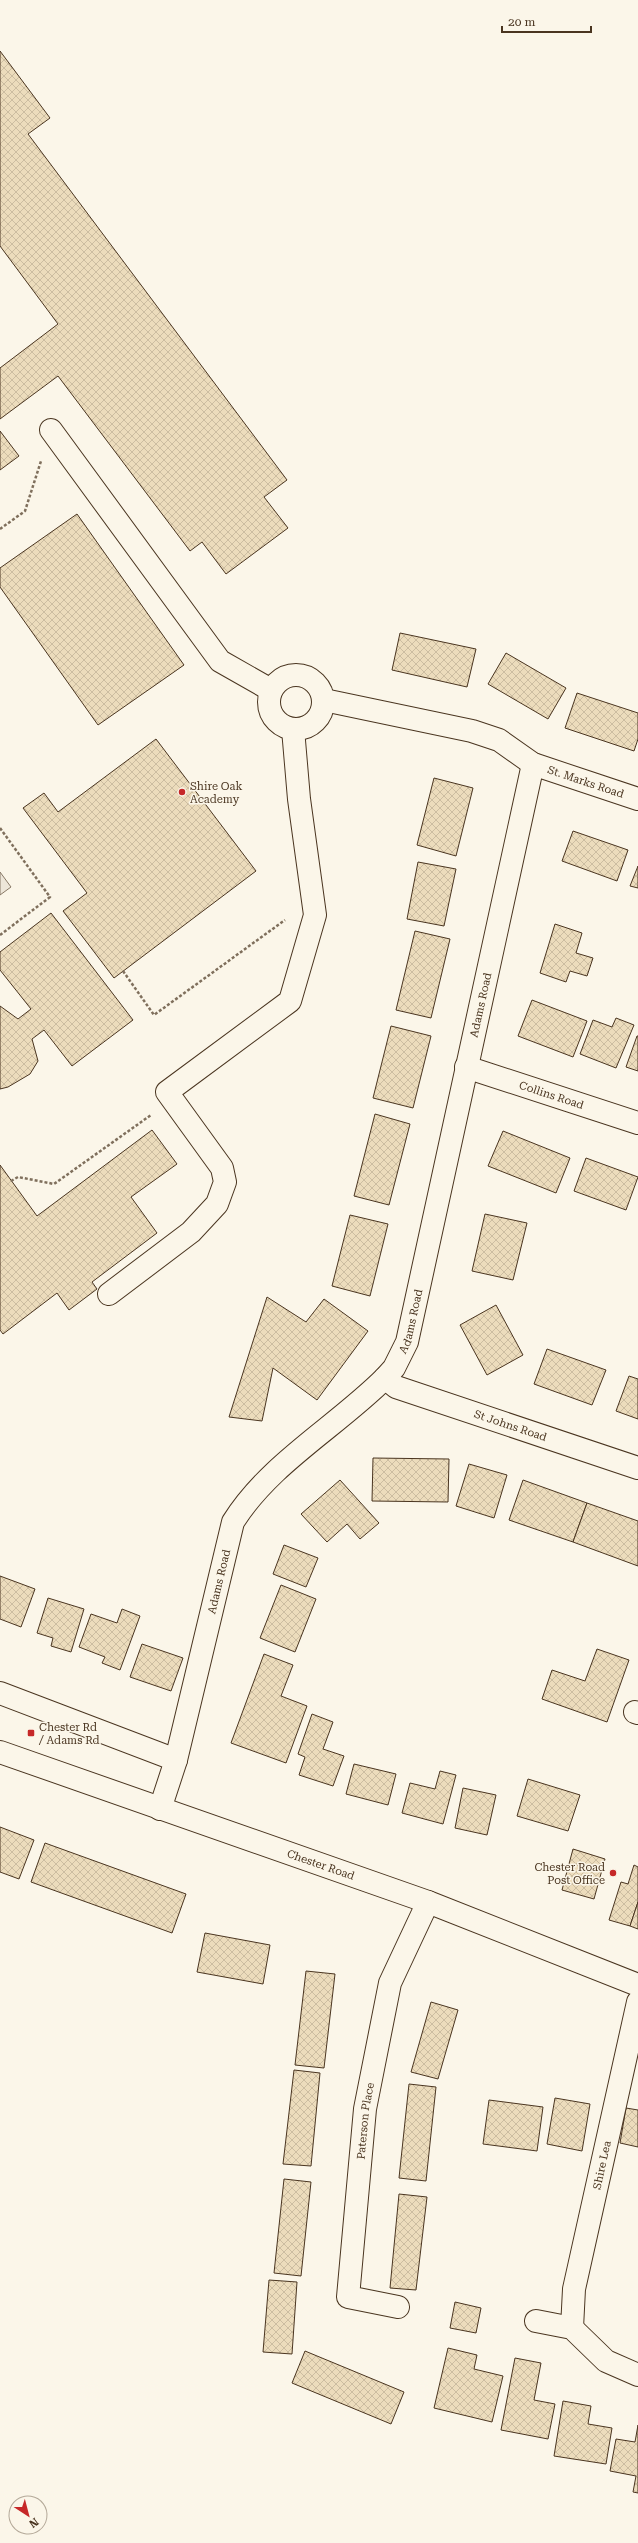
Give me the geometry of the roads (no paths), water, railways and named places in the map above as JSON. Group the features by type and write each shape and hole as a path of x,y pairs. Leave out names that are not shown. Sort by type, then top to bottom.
{"main road":[{"path":"51,430 220,661 271,690"},
{"path":"303,675 317,684 324,700 323,710 311,725 293,729 280,724 271,713 269,704 271,690 279,680 286,676 303,675"},
{"name":"St. Marks Road","path":"324,700 472,730 499,740 533,764 638,799"},
{"path":"109,1294 191,1232 217,1204 225,1182 222,1168 167,1092 290,1001 315,915 293,729"},
{"name":"Adams Road","path":"160,1809 176,1760 233,1522 244,1505 267,1480 385,1378 394,1368 407,1342 533,764"},
{"name":"Collins Road","path":"466,1067 638,1123"},
{"name":"St Johns Road","path":"385,1378 396,1387 638,1468"},
{"path":"0,1693 176,1760"},
{"name":"Chester Road","path":"0,1752 428,1902 638,1984"},
{"name":"Paterson Place","path":"398,2308 348,2297 365,2109 390,1983 428,1902"},
{"name":"Shire Lea","path":"572,2328 574,2289 638,2002"},
{"path":"536,2321 572,2328 606,2360 638,2375"}],"place":[{"name":"Shire Oak Academy","path":"182,792"},
{"name":"Chester Rd / Adams Rd","path":"31,1733"},
{"name":"Chester Road Post Office","path":"613,1873"}]}
